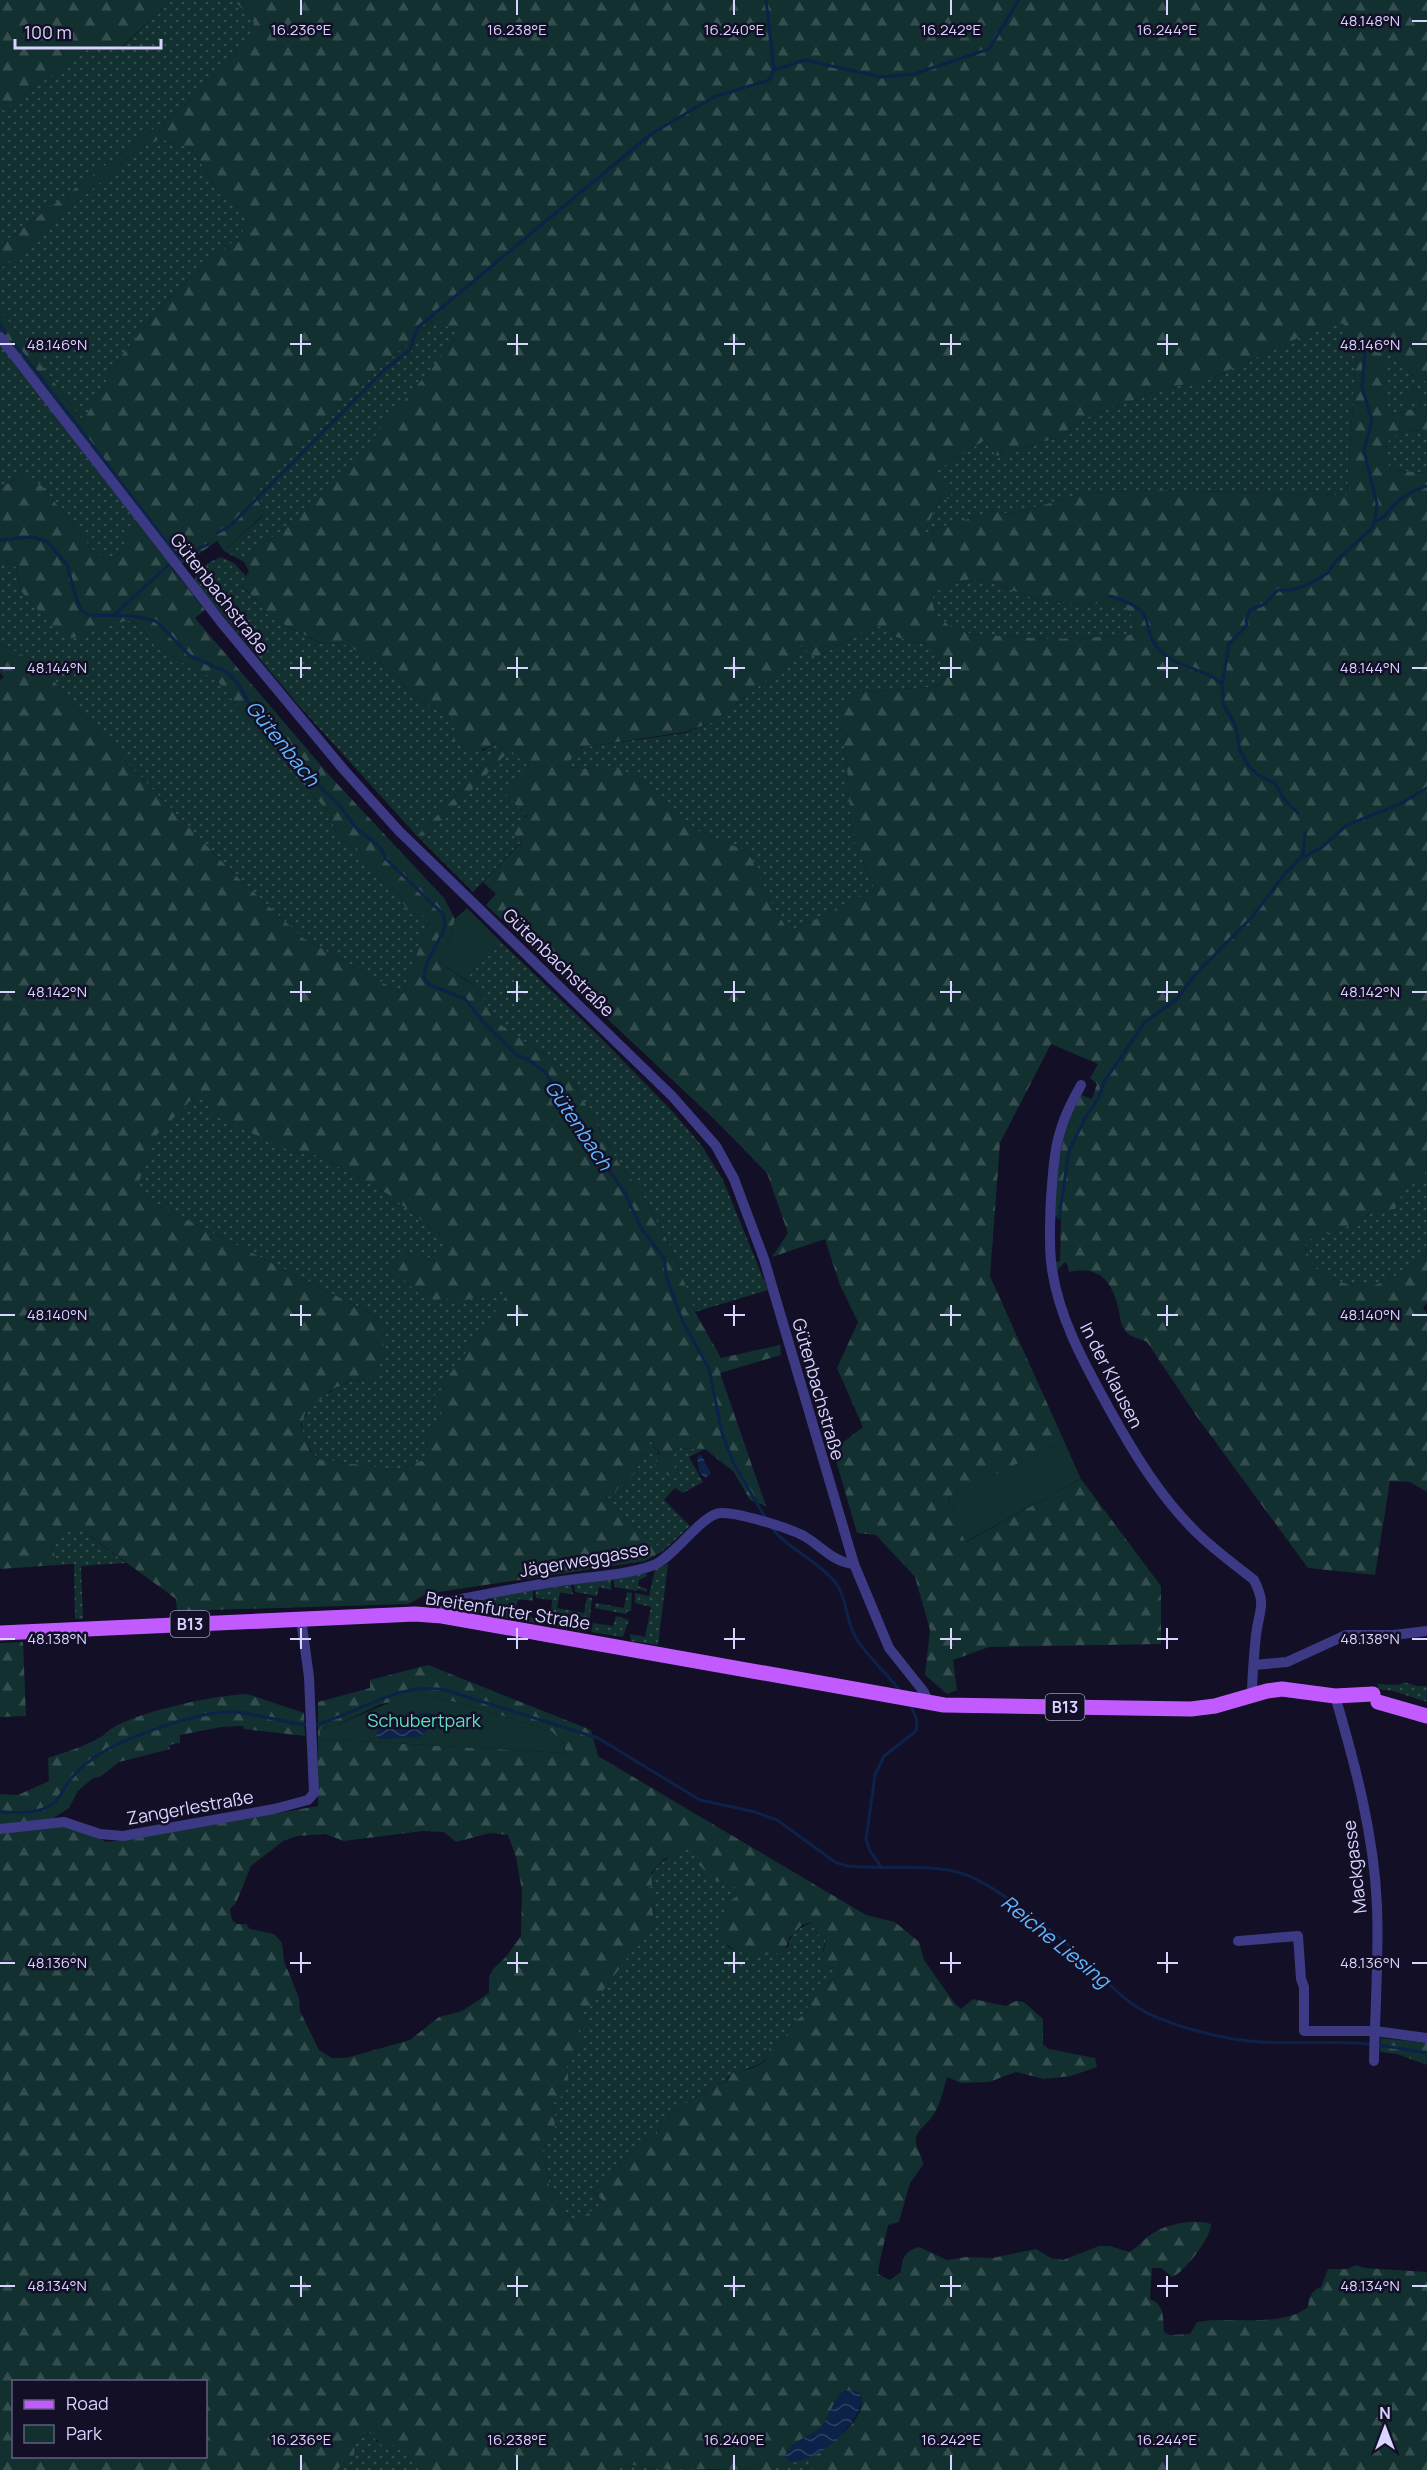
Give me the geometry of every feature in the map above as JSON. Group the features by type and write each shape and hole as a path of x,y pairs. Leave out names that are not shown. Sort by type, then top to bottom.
{"main road":[{"name":"Breitenfurter Straße","path":"0,1634 415,1614 442,1616 924,1702"},
{"name":"B13","path":"924,1702 944,1705 1191,1709 1215,1706 1282,1689 1408,1701 1427,1708"},
{"name":"B13","path":"1376,1698 1427,1716"}],"street":[{"name":"Gütenbachstraße","path":"0,337 288,705 391,822 672,1096 716,1146 734,1179 764,1259 854,1564 889,1648 924,1692 924,1702"},
{"name":"In der Klausen","path":"1081,1085 1061,1128 1052,1182 1051,1263 1066,1321 1089,1372 1157,1488 1195,1531 1254,1580 1262,1600 1262,1611 1256,1635 1252,1696"},
{"name":"Jägerweggasse","path":"442,1616 446,1604 452,1600 652,1566 667,1558 708,1518 720,1513 781,1526 806,1537 843,1563 854,1564"},
{"name":"Zangerlestraße","path":"0,1829 64,1822 100,1834 123,1836 274,1809 308,1800 313,1796 311,1710 302,1619"},
{"path":"1254,1665 1287,1662 1346,1635 1386,1635 1427,1631"},
{"name":"Mackgasse","path":"1342,1696 1370,1840 1377,1905 1374,2056"},
{"path":"1238,1941 1298,1936 1300,1979 1304,1988 1304,2031 1427,2038"}],"green space":[{"path":"0,0 172,0 118,50 99,45 87,50 0,112"},
{"path":"172,0 233,0 253,19 254,29 227,64 184,106 0,245 0,112 87,50 99,45 119,50"},
{"path":"233,0 1427,0 1427,382 1410,374 1384,347 1384,391 1390,414 1427,406 1427,429 1398,433 1387,442 1386,460 1391,470 1427,473 1427,1170 1419,1182 1405,1187 1395,1209 1372,1212 1348,1226 1304,1242 1313,1267 1358,1287 1390,1279 1427,1252 1427,1303 1423,1308 1427,1313 1427,1492 1410,1482 1390,1481 1375,1575 1308,1568 1195,1414 1147,1342 1132,1336 1124,1329 1115,1297 1107,1282 1102,1277 1088,1271 1069,1272 1064,1262 1057,1271 1055,1262 1060,1261 1061,1217 1054,1217 1055,1182 1066,1126 1081,1095 1092,1099 1097,1084 1090,1078 1098,1064 1051,1044 1000,1143 990,1276 1064,1441 948,1498 966,1542 1081,1479 1161,1586 1161,1644 989,1647 953,1660 957,1690 947,1694 925,1675 930,1630 915,1577 876,1535 857,1533 833,1450 863,1427 837,1368 858,1322 840,1285 825,1239 772,1257 788,1233 767,1173 714,1119 486,905 496,894 483,882 522,842 511,831 527,816 506,795 531,769 510,750 422,841 417,836 508,743 497,742 484,749 475,750 453,740 456,719 415,698 390,669 342,643 323,644 270,618 241,585 249,571 244,562 247,555 280,532 363,450 459,335 436,318 323,419 260,488 263,515 224,551 217,541 189,561 171,567 205,610 195,618 330,776 444,898 455,919 450,938 438,961 477,988 497,1022 564,1069 571,1078 618,1162 643,1195 675,1256 695,1312 721,1358 780,1345 781,1355 720,1373 766,1506 750,1500 734,1472 705,1449 674,1448 675,1479 654,1467 660,1454 650,1441 632,1477 606,1499 663,1551 645,1561 426,1594 409,1604 177,1611 176,1599 78,1527 51,1540 57,1565 0,1569 0,680 4,677 0,673 0,644 41,664 75,708 232,872 303,938 403,994 430,916 410,914 396,892 374,876 357,848 338,838 329,813 252,725 217,680 155,646 141,627 128,620 72,638 55,629 20,590 16,567 0,557 0,488 21,476 30,477 42,486 92,549 108,561 122,552 129,530 140,526 0,344 0,310 83,421 121,356 172,294 242,234 249,214 219,194 192,148 160,139 136,151 0,269 0,245 184,106 227,64 254,28 253,19","holes":["1342,323 1357,339 1347,495 1157,490 1085,493 1011,514 994,511 922,535 940,500 953,498 937,470 985,440 997,456 1056,438 1085,418 1166,388 1210,379 1298,338","981,580 1045,601 1121,604 1132,617 1135,624 1134,633 1126,636 1051,639 972,634 951,627 935,614 932,599 944,586 954,582","886,627 896,637 931,646 948,660 948,674 939,684 928,687 854,693 845,699 841,708 841,726 851,825 855,844 875,890 789,932 766,894 749,852 696,830 645,781 617,767 593,769 569,767 578,748 685,732 713,722 795,658 797,647 804,644 808,655 817,657 869,629","206,1094 209,1113 292,1152 317,1155 388,1194 448,1241 429,1259 406,1253 394,1260 391,1269 425,1299 466,1300 505,1291 507,1295 432,1399 445,1419 427,1438 429,1458 398,1470 318,1459 309,1449 301,1425 305,1414 331,1390 348,1382 368,1379 376,1372 382,1357 384,1337 381,1325 372,1314 149,1200 138,1184 156,1136 193,1098"]},
{"path":"160,139 192,148 219,194 249,214 242,234 172,294 121,356 83,421 0,310 0,269 136,151"},
{"path":"436,318 459,335 364,450 280,532 247,555 244,562 224,551 263,516 259,488 323,419"},
{"path":"1342,322 1357,339 1347,495 1157,490 1085,493 1010,514 994,511 938,528 921,536 940,500 937,470 985,440 997,456 1056,438 1085,418 1166,388 1210,379 1298,338"},
{"path":"0,345 140,526 129,530 122,552 108,561 92,549 42,486 21,476 0,488"},
{"path":"1384,346 1410,374 1427,382 1427,406 1390,414 1384,391"},
{"path":"1410,389 1424,393 1420,405 1405,402"},
{"path":"1427,429 1427,473 1391,470 1386,460 1387,442 1398,433"},
{"path":"0,557 16,567 20,590 72,637 127,620 141,627 155,646 217,680 252,725 329,813 338,838 357,848 374,876 396,892 410,914 430,916 403,994 303,938 232,872 75,708 41,664 0,644"},
{"path":"221,557 234,563 246,576 241,586 260,604 270,618 322,644 342,643 390,669 415,698 456,719 483,751 497,742 508,743 417,836 300,707 195,582 201,569"},
{"path":"972,579 1045,601 1121,604 1132,617 1135,624 1134,633 1126,636 1051,639 972,634 951,627 935,614 931,599 944,586"},
{"path":"886,627 896,637 931,646 948,660 948,674 939,684 928,687 854,693 844,700 841,726 851,825 855,844 875,890 789,932 766,894 749,852 696,830 645,781 617,768 569,767 578,748 685,733 713,722 795,658 797,647 804,644 817,657 869,629"},
{"path":"510,749 531,769 522,841 473,892 422,841"},
{"path":"467,908 502,943 465,979 438,961 450,938 455,919"},
{"path":"502,943 606,1043 672,1111 702,1146 723,1180 768,1290 695,1312 675,1256 643,1195 618,1162 571,1078 564,1069 497,1022 477,988 465,979"},
{"path":"206,1093 292,1152 317,1155 388,1194 449,1242 428,1259 406,1253 466,1300 505,1291 508,1295 445,1419 427,1438 429,1458 398,1470 318,1459 305,1439 302,1430 303,1419 320,1399 336,1388 349,1382 367,1379 381,1325 372,1314 149,1200 137,1184 156,1136 193,1098"},
{"path":"1427,1170 1427,1252 1419,1259 1390,1279 1358,1287 1313,1267 1304,1241 1348,1226 1372,1212 1395,1209 1405,1187 1419,1182"},
{"path":"650,1440 674,1478 674,1448 705,1449 689,1457 703,1482 683,1493 675,1488 664,1500 690,1526 663,1551 606,1499 632,1477"},
{"path":"1064,1441 1081,1479 965,1542 948,1497"},
{"path":"78,1527 126,1563 81,1566 83,1619 75,1619 74,1564 57,1565 51,1540"},
{"path":"668,1564 658,1645 631,1641 630,1634 645,1637 651,1607 635,1603 635,1593 649,1596 655,1569"},
{"path":"647,1573 647,1576 639,1580 638,1586 647,1589 647,1592 615,1587 613,1580"},
{"path":"611,1580 611,1590 599,1587 597,1596 575,1592 574,1584"},
{"path":"571,1585 573,1595 560,1592 557,1608 584,1613 587,1597 592,1598 590,1618 551,1612 552,1600 536,1598 535,1590"},
{"path":"533,1590 533,1601 518,1599 515,1614 544,1619 543,1624 476,1613 475,1601"},
{"path":"627,1592 632,1593 631,1611 626,1614 595,1608 596,1603 624,1608"},
{"path":"551,1615 590,1622 588,1632 548,1625"},
{"path":"616,1616 629,1620 623,1637 591,1632 593,1623 613,1626"},
{"path":"23,1642 26,1716 0,1717 0,1643"},
{"path":"428,1665 591,1730 598,1756 866,1915 895,1922 919,1942 924,1960 961,2009 973,1999 1006,2006 1016,2001 1024,2002 1043,2019 1043,2044 1049,2049 1095,2058 1097,2067 1071,2076 1044,2079 1016,2072 989,2082 961,2083 947,2077 937,2109 917,2135 916,2144 923,2165 910,2183 899,2222 888,2225 878,2274 890,2280 901,2272 903,2259 907,2253 919,2247 947,2260 966,2257 992,2258 1036,2249 1051,2258 1063,2260 1099,2246 1110,2246 1129,2252 1151,2234 1175,2224 1198,2222 1211,2224 1202,2245 1190,2262 1177,2274 1172,2277 1161,2268 1152,2268 1150,2299 1161,2308 1164,2332 1170,2335 1190,2334 1197,2322 1270,2319 1297,2313 1308,2307 1312,2294 1321,2287 1328,2269 1348,2269 1356,2265 1365,2268 1427,2272 1427,2470 812,2470 818,2460 805,2460 771,2470 654,2469 634,2465 623,2466 616,2470 419,2470 398,2445 383,2447 371,2433 355,2440 354,2458 342,2464 337,2470 0,2470 0,1833 61,1827 81,1830 106,1842 318,1806 318,1702 370,1688 370,1680","holes":["424,1695 464,1704 551,1731 564,1744 566,1753 320,1739 320,1729 339,1724 381,1704","423,1831 444,1832 456,1842 490,1833 508,1835 516,1857 522,1891 521,1936 505,1958 493,1969 489,1978 489,1993 462,2011 439,2017 410,2040 346,2058 332,2058 319,2050 300,2011 299,1998 284,1961 282,1943 274,1934 250,1929 246,1924 237,1924 232,1920 230,1909 236,1903 251,1866 283,1841 297,1836 325,1834 344,1841","691,1844 694,1848 695,1861 716,1881 727,1882 735,1887 736,1897 726,1906 721,1932 725,1941 732,1948 741,1952 763,1955 784,1952 790,1937 802,1925 812,1922 817,1934 826,1939 822,1961 824,1967 828,1969 840,1965 843,1967 842,1973 815,1995 806,2013 795,2021 783,2040 770,2046 766,2060 752,2068 731,2073 726,2083 718,2082 712,2090 699,2095 663,2117 657,2134 621,2160 616,2170 602,2185 592,2190 607,2205 606,2209 589,2212 577,2223 573,2223 562,2208 563,2199 549,2188 548,2169 542,2155 548,2136 555,2127 554,2103 562,2096 566,2087 567,2066 582,2048 583,2038 578,2033 588,2023 588,2018 583,2014 585,2010 592,2005 654,1923 652,1903 655,1895 653,1891 647,1892 646,1890 652,1886 651,1873 664,1859 676,1855 682,1845","847,2390 859,2392 862,2402 859,2413 841,2435 804,2459 794,2462 786,2456 795,2443 819,2429 842,2393"]},
{"path":"1404,1682 1427,1686 1427,1702 1393,1691 1378,1689 1378,1684 1399,1685"},
{"path":"247,1694 304,1713 305,1736 244,1729 243,1726 221,1727 180,1735 180,1743 169,1745 170,1749 119,1762 100,1777 93,1778 78,1791 69,1808 52,1819 0,1826 0,1794 18,1795 49,1781 48,1758 87,1744 114,1727 143,1715 197,1701"},
{"name":"Schubertpark","path":"424,1695 464,1704 551,1731 564,1744 566,1753 320,1739 320,1729 339,1724 400,1698"},
{"path":"691,1844 696,1861 735,1887 736,1897 725,1907 721,1926 728,1947 751,1954 781,1951 788,1947 799,1929 812,1922 817,1934 826,1939 823,1950 829,1969 840,1965 843,1967 842,1973 820,1990 811,2001 806,2013 795,2021 783,2040 770,2046 768,2057 760,2064 728,2076 726,2083 718,2082 712,2090 699,2095 663,2117 657,2134 621,2160 616,2170 602,2185 592,2190 607,2205 606,2209 589,2212 577,2224 574,2224 562,2208 558,2193 549,2188 548,2169 542,2155 548,2136 555,2127 554,2103 579,2030 588,2018 583,2014 585,2010 592,2005 654,1913 646,1892 652,1874 665,1860 676,1855 682,1845"},
{"path":"1381,2038 1427,2043 1427,2065 1397,2054 1380,2052"},
{"path":"372,2433 377,2442 398,2444 419,2470 337,2470 342,2464 354,2458 355,2440"},
{"path":"818,2460 812,2470 771,2470 788,2461"},
{"path":"634,2465 654,2469 677,2467 701,2470 616,2470 623,2466"}],"water":[{"path":"702,1456 711,1474 705,1478 699,1472 697,1457"},
{"path":"420,1713 430,1713 442,1719 419,1737 379,1739 376,1735 379,1723 388,1721 408,1726"},
{"path":"847,2390 859,2392 862,2399 859,2409 845,2431 823,2451 799,2461 789,2461 785,2456 787,2451 795,2443 819,2429 834,2403"}],"waterway":[{"path":"217,533 230,526 384,370 410,350 417,328 651,134 714,97 769,80 774,70 766,0"},
{"path":"774,70 805,60 881,77 914,74 989,49 1019,0"},
{"path":"0,325 6,333"},
{"path":"15,344 178,557"},
{"path":"1298,813 1284,799 1275,783 1258,775 1240,751 1236,727 1223,703 1222,686 1229,644 1247,625 1246,620 1250,610 1265,604 1278,590 1291,590 1305,586 1328,573 1334,563 1371,529 1375,521 1377,504 1364,450 1372,420 1362,387 1365,352"},
{"path":"1375,521 1383,517 1405,496 1427,486"},
{"name":"Gütenbach","path":"0,540 32,537 47,541 67,565 82,611 88,615 133,616 156,621 190,656 227,672 239,685 252,709 285,739 314,781 339,805 357,829 379,846 386,859 443,914 445,922 443,932 427,963 425,980 430,985 465,999 484,1023 517,1055 529,1060 547,1074 564,1105 625,1193 641,1228 664,1258 667,1279 683,1322 709,1369 722,1433 733,1462 766,1519"},
{"path":"177,558 209,544"},
{"path":"114,615 172,562"},
{"path":"1109,596 1138,608 1147,621 1151,637 1165,655 1218,680 1222,685"},
{"path":"1302,858 1322,847 1347,825 1400,804 1427,788"},
{"path":"1059,1218 1069,1151 1086,1116 1098,1099 1104,1082 1145,1022 1177,999 1194,976 1252,917 1284,875 1303,855 1305,833"},
{"name":"Gütenbach","path":"771,1527 835,1582 842,1595 856,1638 901,1692"},
{"name":"Reiche Liesing","path":"314,1725 395,1694 428,1688 445,1690 598,1738 700,1800 755,1812 777,1820 835,1862 861,1867 933,1868 974,1878 1006,1897 1040,1922 1125,1999 1158,2018 1239,2040 1276,2043 1364,2044 1427,2053"},
{"name":"Gütenbach","path":"882,1868 870,1851 866,1839 875,1775 884,1756 916,1731 917,1720 910,1704"},
{"name":"Reiche Liesing","path":"0,1812 28,1812 41,1810 53,1804 77,1772 103,1752 170,1724 222,1712 235,1712 308,1725"}]}
